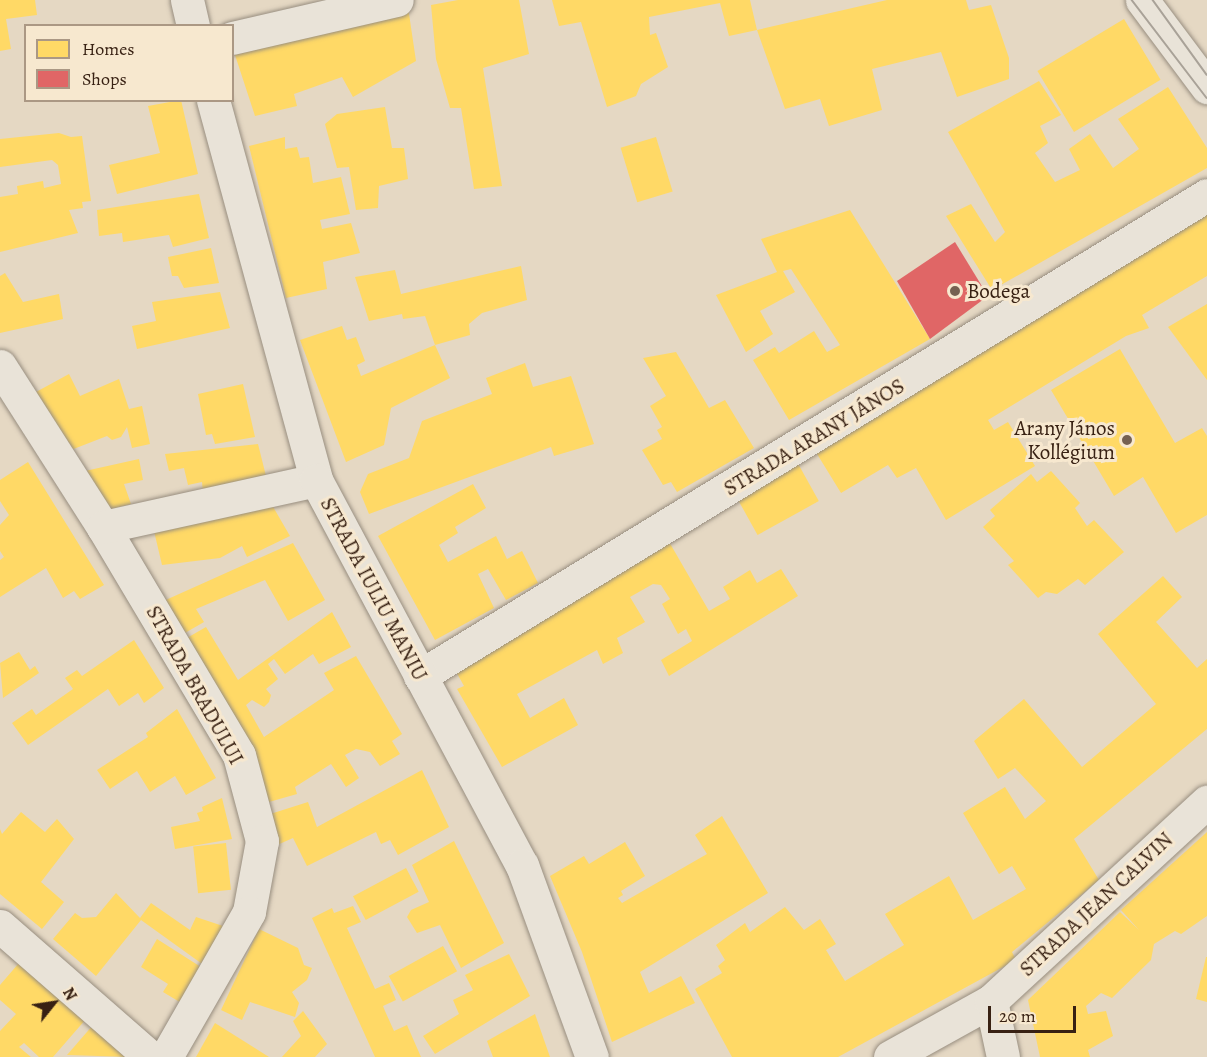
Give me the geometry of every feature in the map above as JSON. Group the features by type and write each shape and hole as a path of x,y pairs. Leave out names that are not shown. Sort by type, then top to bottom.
{"street":[{"path":"187,0 193,24"},
{"path":"234,38 397,0"},
{"path":"1152,4 1207,87"},
{"name":"STRADA IULIU MANIU","path":"214,102 316,480 522,865 592,1057"},
{"name":"STRADA ARANY JÁNOS","path":"420,676 1207,195"},
{"name":"STRADA BRADULUI","path":"0,366 103,527 238,755 262,842 249,912 166,1057"},
{"path":"103,527 316,480"},
{"name":"STRADA JEAN CALVIN","path":"890,1057 991,1001 1207,802"},
{"path":"0,926 150,1057"},
{"path":"991,1001 1003,1057"}],"building: Homes":[{"path":"0,0 35,0 37,15 6,19 11,49 0,51"},
{"path":"458,0 519,0 529,54 483,68 502,186 474,189 461,108 450,108 436,59 431,5"},
{"path":"552,0 750,0 757,30 729,36 720,3 649,17 650,35 656,33 668,67 641,84 636,96 607,107 581,22 559,26"},
{"path":"887,0 966,0 969,10 991,5 1009,58 1009,79 957,97 941,52 872,69 882,110 829,126 820,99 785,109 757,30"},
{"path":"408,7 416,61 353,97 342,77 294,94 297,106 255,116 235,55"},
{"path":"1124,19 1161,80 1074,132 1037,71"},
{"path":"1039,81 1061,115 1040,126 1048,143 1035,153 1055,182 1080,170 1069,149 1090,134 1113,168 1139,149 1118,119 1168,87 1207,148 1207,168 992,290 946,216 971,204 995,242 1005,232 948,132"},
{"path":"181,102 198,174 117,194 109,165 160,153 148,106"},
{"path":"385,107 392,148 404,148 408,179 379,186 378,208 356,210 349,167 337,168 325,124 337,114"},
{"path":"59,133 71,137 82,136 91,201 82,202 83,208 69,210 78,233 0,252 0,197 18,194 17,186 43,181 44,188 61,184 58,165 52,160 0,167 0,139"},
{"path":"285,137 285,149 297,147 300,158 309,157 313,183 341,177 350,214 320,220 322,229 351,223 360,253 323,262 327,289 286,298 249,146"},
{"path":"656,137 673,192 637,202 621,148"},
{"path":"199,194 209,238 173,247 169,235 123,242 122,233 99,236 97,210"},
{"path":"1207,206 1207,276 1142,315 1149,328 1126,336 988,420 994,430 1008,422 1035,466 946,520 916,468 897,478 888,465 841,493 814,449"},
{"path":"850,210 930,339 789,420 753,360 775,347 779,353 814,331 827,352 840,345 791,269 783,271 795,292 760,311 773,334 746,352 716,295 777,272 761,239"},
{"path":"211,248 219,283 184,288 178,276 172,276 168,257"},
{"path":"521,266 527,300 482,313 469,324 470,335 435,345 425,316 403,319 402,314 369,321 355,277 395,270 401,294"},
{"path":"5,273 23,302 59,294 63,319 0,333 0,276"},
{"path":"220,292 230,328 137,349 132,326 156,321 152,302"},
{"path":"1207,304 1207,380 1168,327"},
{"path":"342,326 347,340 356,337 365,361 357,365 361,376 435,345 450,378 391,408 384,445 346,462 300,340"},
{"name":"Arany János Kollégium","path":"1120,349 1175,443 1202,428 1207,436 1207,515 1176,533 1143,477 1114,496 1051,390"},
{"path":"676,352 709,408 725,400 754,448 677,492 671,482 663,485 642,450 662,439 657,430 662,427 650,406 666,396 643,358"},
{"path":"525,363 533,387 571,376 594,444 554,456 551,447 369,514 360,492 368,474 409,458 422,421 492,394 486,378"},
{"path":"69,374 80,396 119,379 129,409 142,406 150,444 132,448 127,427 121,437 112,440 107,436 71,450 36,392"},
{"path":"243,384 255,437 215,444 212,434 206,435 198,394"},
{"path":"258,444 267,480 203,493 202,482 188,485 184,468 169,471 165,454"},
{"path":"139,459 143,480 124,484 131,504 108,510 85,471"},
{"path":"796,460 819,501 758,535 735,494"},
{"path":"28,462 104,585 80,599 74,591 63,598 46,568 0,597 0,560 4,557 0,551 0,525 9,515 0,501 0,480"},
{"path":"1051,471 1080,503 1075,508 1087,526 1094,520 1124,552 1085,585 1078,579 1057,594 1046,592 1038,598 1008,565 1014,561 983,527 995,516 990,510 1031,474 1037,482"},
{"path":"473,484 486,508 455,527 458,533 439,545 448,562 496,536 507,559 522,551 538,583 506,600 488,569 478,574 494,608 435,640 378,536"},
{"path":"272,505 290,536 247,557 242,546 220,558 162,565 154,531"},
{"path":"668,540 709,611 730,599 723,587 750,570 757,583 781,569 798,596 669,676 661,660 692,641 686,629 678,634 662,604 670,599 661,585 653,584 630,597 645,622 617,638 623,653 603,664 597,650 517,694 530,718 564,698 578,725 502,767 457,689 464,686 454,668"},
{"path":"293,543 325,600 288,621 265,580 196,609 204,622 178,637 159,603"},
{"path":"1163,576 1182,597 1156,622 1197,668 1207,659 1207,729 1074,839 1099,880 1012,952 1016,960 838,1057 732,1057 695,989 722,973 718,966 725,960 716,945 745,923 750,932 785,907 804,930 820,919 836,944 826,950 845,981 904,945 885,914 949,876 973,920 1026,889 1012,866 999,874 963,813 1005,787 1025,819 1046,801 1015,768 998,779 974,741 1024,699 1082,767 1156,704 1098,634"},
{"path":"332,612 351,647 319,664 313,654 285,674 274,659 268,664 278,679 266,689 271,695 269,702 264,707 252,700 246,705 264,737 334,690 324,673 356,656 402,734 392,741 400,754 380,766 370,752 356,749 345,755 359,778 346,787 331,764 295,787 297,794 262,804 180,642 206,627 238,680"},
{"path":"134,640 164,688 144,703 138,693 119,706 108,689 28,745 12,723 32,709 36,715 73,689 65,678 77,670 82,676"},
{"path":"19,652 30,670 35,666 39,673 3,698 0,663"},
{"path":"177,709 216,778 186,795 175,776 150,792 137,771 110,789 97,770 148,737 146,733"},
{"path":"422,770 449,827 398,855 390,840 381,844 376,832 307,866 293,838 268,849 264,816 308,802 317,827"},
{"path":"222,798 232,839 175,849 171,827 200,821 197,813 203,811 202,807"},
{"path":"21,812 45,832 57,819 74,839 41,882 64,902 42,929 0,894 0,829 2,834"},
{"path":"722,816 768,893 640,972 649,993 681,976 695,1003 612,1042 582,952 550,876 584,856 589,864 625,842 645,876 621,891 623,895 618,898 622,903 707,854 695,835"},
{"path":"1207,832 1207,916 1181,934 1175,931 1154,944 1151,960 1112,998 1101,993 1086,1006 1088,1014 1106,1011 1113,1036 1088,1050 1090,1057 1040,1057 1028,1000 1120,912 1139,930 1121,910"},
{"path":"454,841 504,943 461,968 440,925 417,933 407,917 411,910 429,902 412,865"},
{"path":"226,843 231,890 198,893 193,846"},
{"path":"406,868 419,892 366,920 353,896"},
{"path":"116,893 140,918 151,903 190,930 196,917 223,926 205,966 141,920 96,976 53,939 75,913 82,918 96,917"},
{"path":"353,906 361,922 347,928 375,989 389,983 396,1000 383,1006 394,1031 407,1025 421,1057 375,1057 312,918 332,908 334,913"},
{"path":"259,929 298,948 304,965 312,968 307,980 292,992 299,1003 295,1017 250,1002 242,1020 221,1010"},
{"path":"157,939 204,969 183,1004 163,992 168,984 141,967"},
{"path":"443,946 457,971 403,1001 389,976"},
{"path":"509,954 530,996 435,1054 423,1036 459,1014 453,1000 473,990 465,975"},
{"path":"1207,957 1207,1002 1196,999"},
{"path":"19,963 86,1019 53,1057 39,1057 24,1043 19,1047 31,1057 0,1057 0,1031 16,1014 0,1000 0,985"},
{"path":"303,1011 327,1044 315,1057 282,1057 301,1036 293,1021"},
{"path":"535,1014 550,1057 493,1057 487,1041"},
{"path":"215,1023 269,1057 196,1057"},
{"path":"93,1025 131,1057 67,1055"}],"building: Shops":[{"path":"955,242 988,296 930,339 897,281"}],"tram line":[{"path":"1132,0 1207,98"},
{"path":"1153,0 1207,75"}],"place":[{"name":"Bodega","path":"955,291"},
{"name":"Arany János Kollégium","path":"1127,440"}]}
